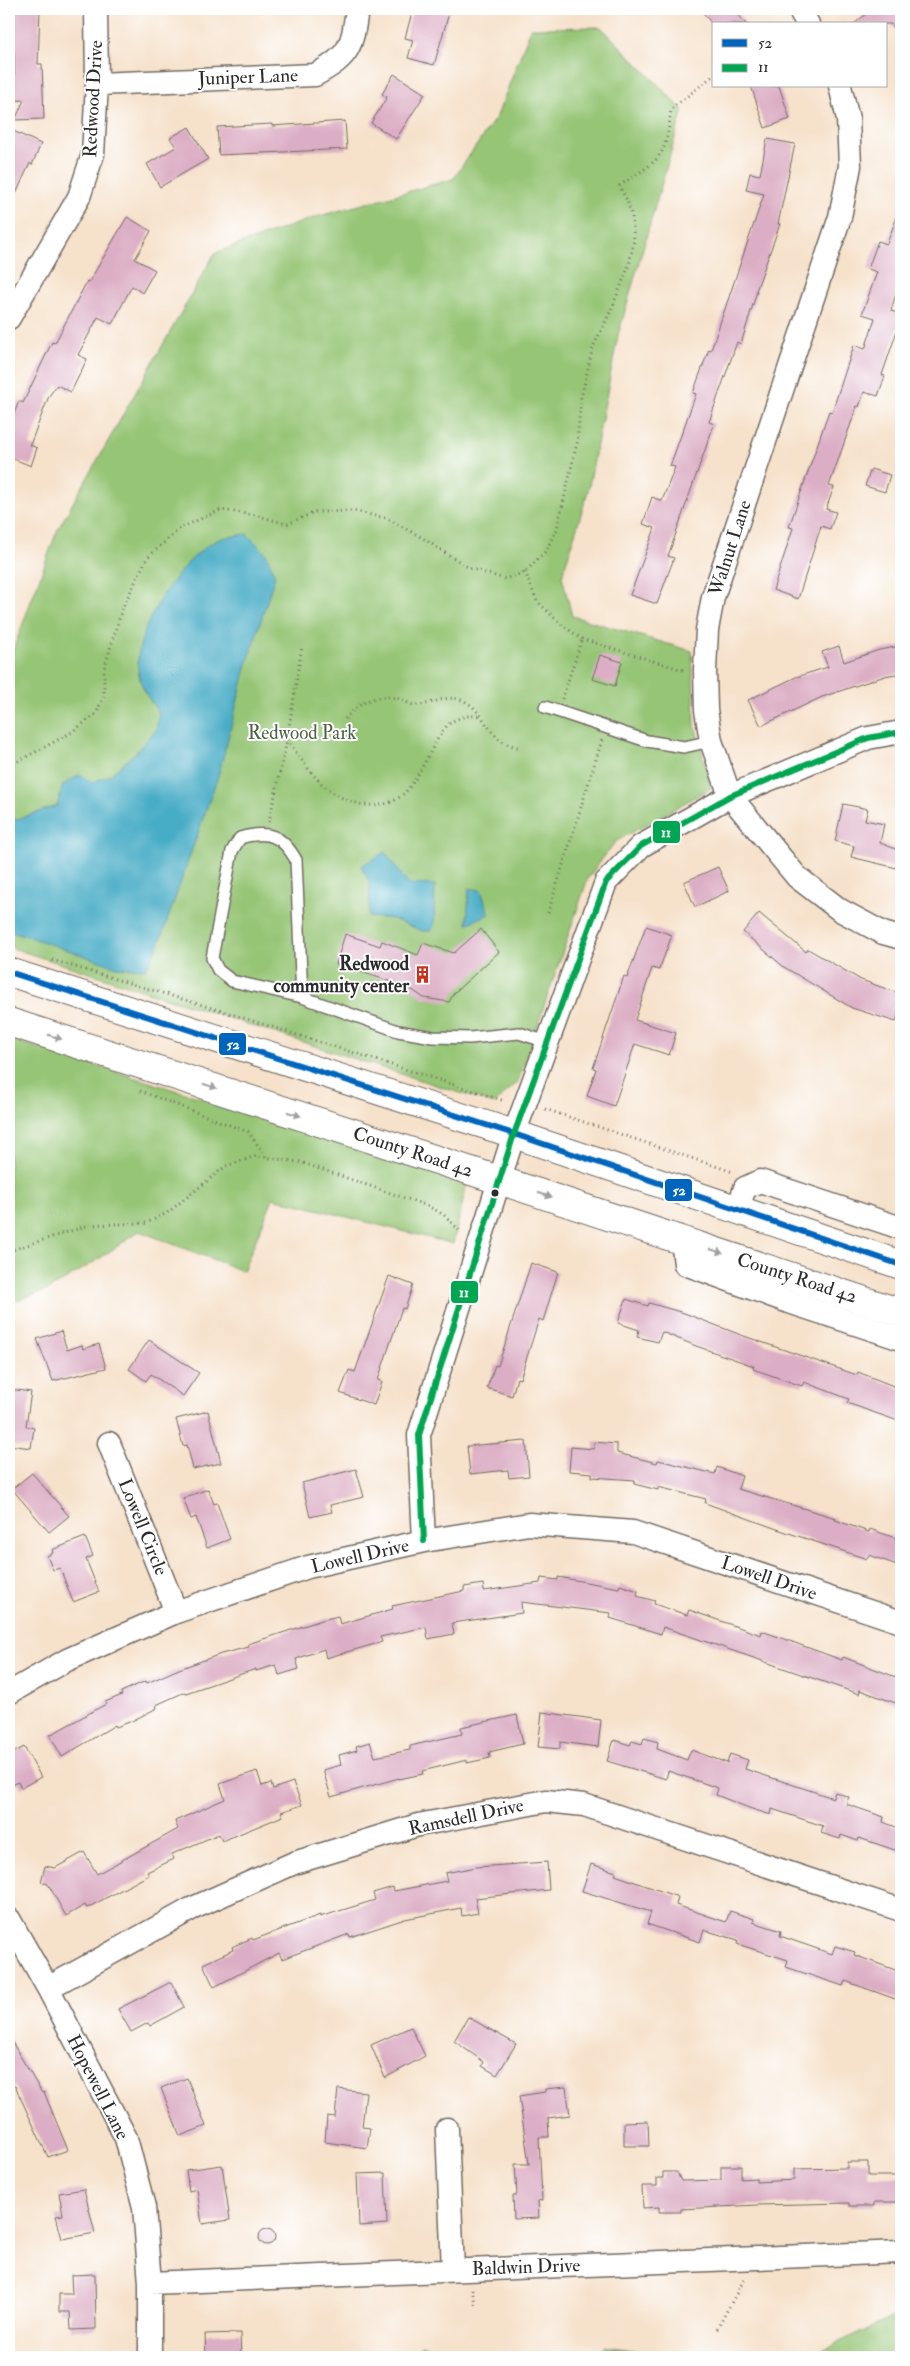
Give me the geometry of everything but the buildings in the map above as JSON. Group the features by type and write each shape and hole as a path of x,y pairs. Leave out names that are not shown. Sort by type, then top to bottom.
{"highway":[{"path":"9,972 514,1134 901,1265"},
{"name":"County Road 42","path":"9,1022 499,1180 901,1313"}],"street":[{"name":"Redwood Drive","path":"9,318 79,197 93,154 97,84 96,9"},
{"name":"Juniper Lane","path":"97,84 315,75 338,62 353,40 357,9"},
{"path":"799,9 807,22"},
{"name":"Walnut Lane","path":"840,88 848,119 850,166 840,217 713,597 707,630 706,710 711,741 730,796 797,877 840,910 884,933 901,938"},
{"path":"424,1541 419,1435 514,1134 606,882 641,846 730,796 868,738 901,732"},
{"path":"737,1210 745,1188 760,1181 901,1228"},
{"path":"682,1240 685,1264 789,1302 901,1339"},
{"name":"Lowell Circle","path":"110,1443 176,1612"},
{"name":"Lowell Drive","path":"9,1693 67,1660 176,1612 308,1567 424,1541 529,1524 633,1532 901,1622"},
{"name":"Ramsdell Drive","path":"48,1988 191,1909 294,1863 418,1825 546,1800 584,1805 901,1910"},
{"name":"Hopewell Lane","path":"9,1919 48,1988 126,2138 144,2207 150,2283 150,2357"},
{"path":"447,2130 453,2270"},
{"name":"Baldwin Drive","path":"150,2283 901,2252"}],"lane":[{"path":"544,707 647,741 684,747 711,741"},
{"path":"302,997 296,860 290,848 276,836 256,834 240,838 232,851 212,958 218,970 232,981 302,997 398,1031 433,1037 470,1038 519,1033 547,1042"}],"path":[{"path":"9,766 69,734 96,714 104,696 104,669 122,609 147,558 180,528 221,510 255,515 287,524 315,512 354,511 386,518 421,536 469,568 505,580 525,572 545,552 557,529 577,443 581,398 593,347 612,308 629,265 634,240 632,217 627,200 618,186 657,161 663,153 671,109 712,77"},
{"path":"525,572 537,601 562,625 582,639 682,671 705,670"},
{"path":"558,712 582,639"},
{"path":"266,835 287,740 302,646"},
{"path":"345,718 358,704 374,698 395,698 417,706 440,698 458,698 467,702 502,741 520,748"},
{"path":"287,740 311,772 330,790 358,804 380,807 396,801 409,789 448,725 465,715 481,716"},
{"path":"548,913 606,728"},
{"path":"46,958 222,1011 524,1107 544,1109 565,1115 760,1181"},
{"path":"134,1088 248,1132 267,1158"},
{"path":"9,1251 89,1225 146,1223 167,1213 226,1166 256,1156 300,1162 428,1206 444,1215 459,1230"},
{"path":"717,2329 746,2277"},
{"path":"472,2288 476,2308"}],"green space":[{"name":"Redwood Park","path":"601,27 683,110 618,335 588,491 562,576 572,616 692,651 695,725 711,788 615,842 588,878 518,1082 494,1104 9,947 9,661 57,531 215,253 316,217 453,179 497,116 531,28"},
{"path":"9,1039 468,1180 453,1244 273,1198 243,1271 139,1231 96,1261 48,1290 9,1303"},
{"path":"901,2314 901,2357 806,2357"},
{"path":"421,2345 467,2357 418,2357"},
{"path":"604,2346 681,2357 594,2357"}],"water":[{"path":"247,534 266,553 275,576 246,668 219,773 159,944 146,969 117,967 9,930 9,818 14,820 57,806 63,785 79,775 93,782 110,775 134,754 156,730 159,713 145,692 138,669 139,652 152,615 162,596 175,578 203,549 217,540"},
{"path":"385,852 408,884 435,885 434,926 431,931 422,931 393,919 369,917 370,883 361,866"},
{"path":"469,888 481,890 489,914 467,924"}],"transit line":[{"name":"11","path":"424,1541 419,1435 514,1134 606,882 641,846 730,796 868,738 901,732"},
{"name":"52","path":"9,972 514,1134 901,1265"}],"place":[{"name":"Redwood community center","path":"423,975"}]}
